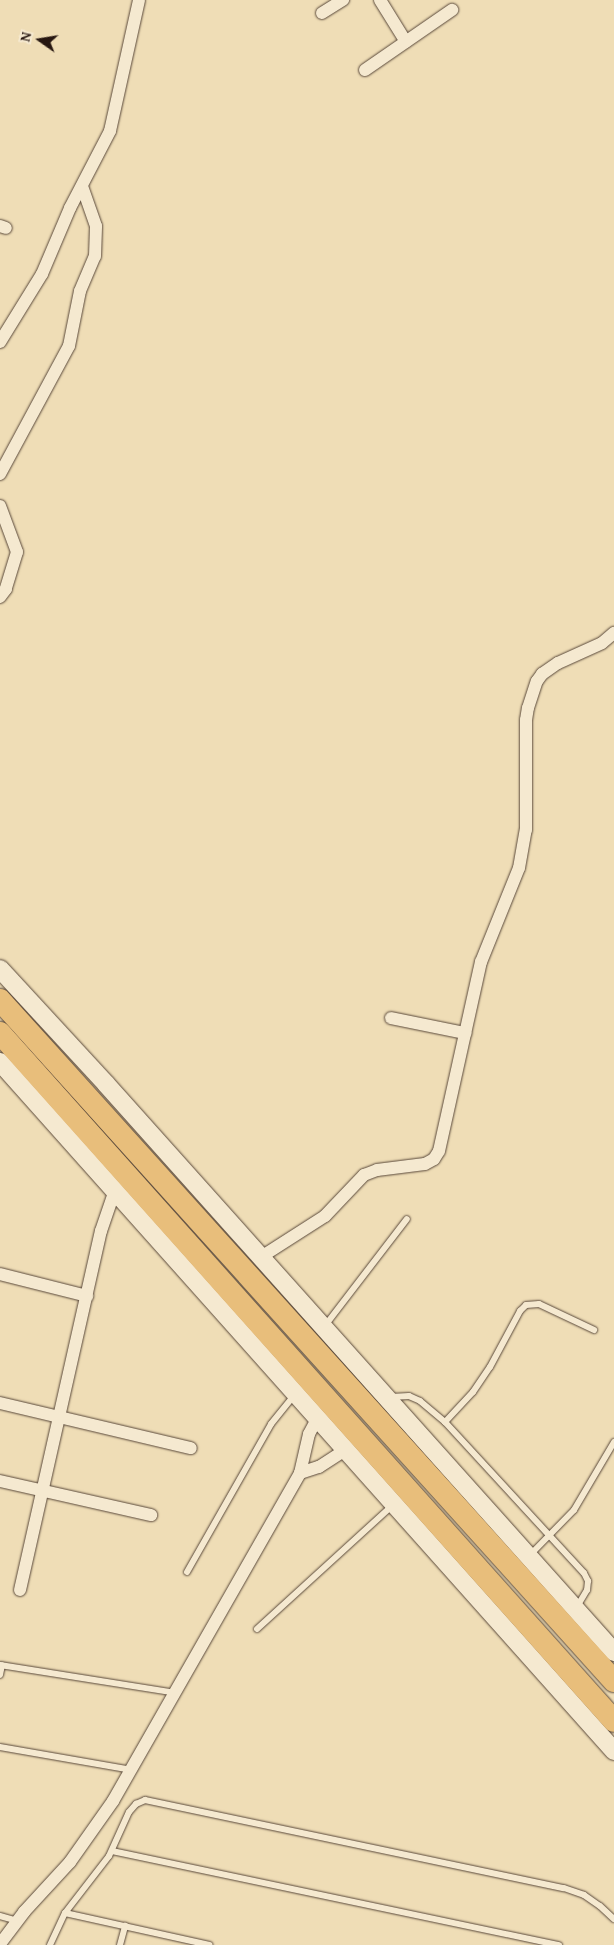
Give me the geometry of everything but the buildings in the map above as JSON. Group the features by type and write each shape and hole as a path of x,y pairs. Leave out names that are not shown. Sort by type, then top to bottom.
{"highway":[{"path":"0,1000 614,1681"},
{"path":"0,1033 614,1721"}],"street":[{"path":"0,342 42,274 114,120 139,0"},
{"path":"322,13 343,0"},
{"path":"380,0 406,42"},
{"path":"365,70 452,10"},
{"path":"0,474 69,346 80,291 95,256 96,226 82,186"},
{"path":"0,506 17,552 6,589 0,597"},
{"path":"261,1258 325,1216 364,1175 377,1170 425,1164 434,1159 443,1138 481,962 519,868 526,830 526,720 537,681 542,674 564,660 602,643 614,633"},
{"path":"0,969 614,1652"},
{"path":"391,1018 465,1033"},
{"path":"0,1062 347,1449 614,1751"},
{"path":"20,1590 101,1231 115,1190"},
{"path":"0,1274 87,1296"},
{"path":"0,1402 191,1448"},
{"path":"0,1944 17,1921 87,1840 132,1770 300,1472 305,1448 318,1417"},
{"path":"300,1472 319,1467 347,1449"},
{"path":"0,1481 151,1515"}],"lane":[{"path":"324,1328 407,1219"},
{"path":"445,1422 473,1392 490,1367 520,1311 526,1305 539,1304 594,1330"},
{"path":"187,1572 271,1424 296,1392"},
{"path":"386,1397 409,1396 420,1401 445,1422 584,1573 588,1581 587,1590 575,1609"},
{"path":"528,1557 574,1510 614,1442"},
{"path":"257,1629 395,1503"},
{"path":"0,1675 1,1665 176,1693"},
{"path":"0,1747 132,1770"},
{"path":"50,1945 65,1913 112,1851 129,1812 136,1804 145,1800 564,1888 584,1895 614,1919"},
{"path":"112,1851 559,1945"},
{"path":"65,1913 209,1945"},
{"path":"0,1916 17,1921"},
{"path":"120,1945 125,1926"}]}
